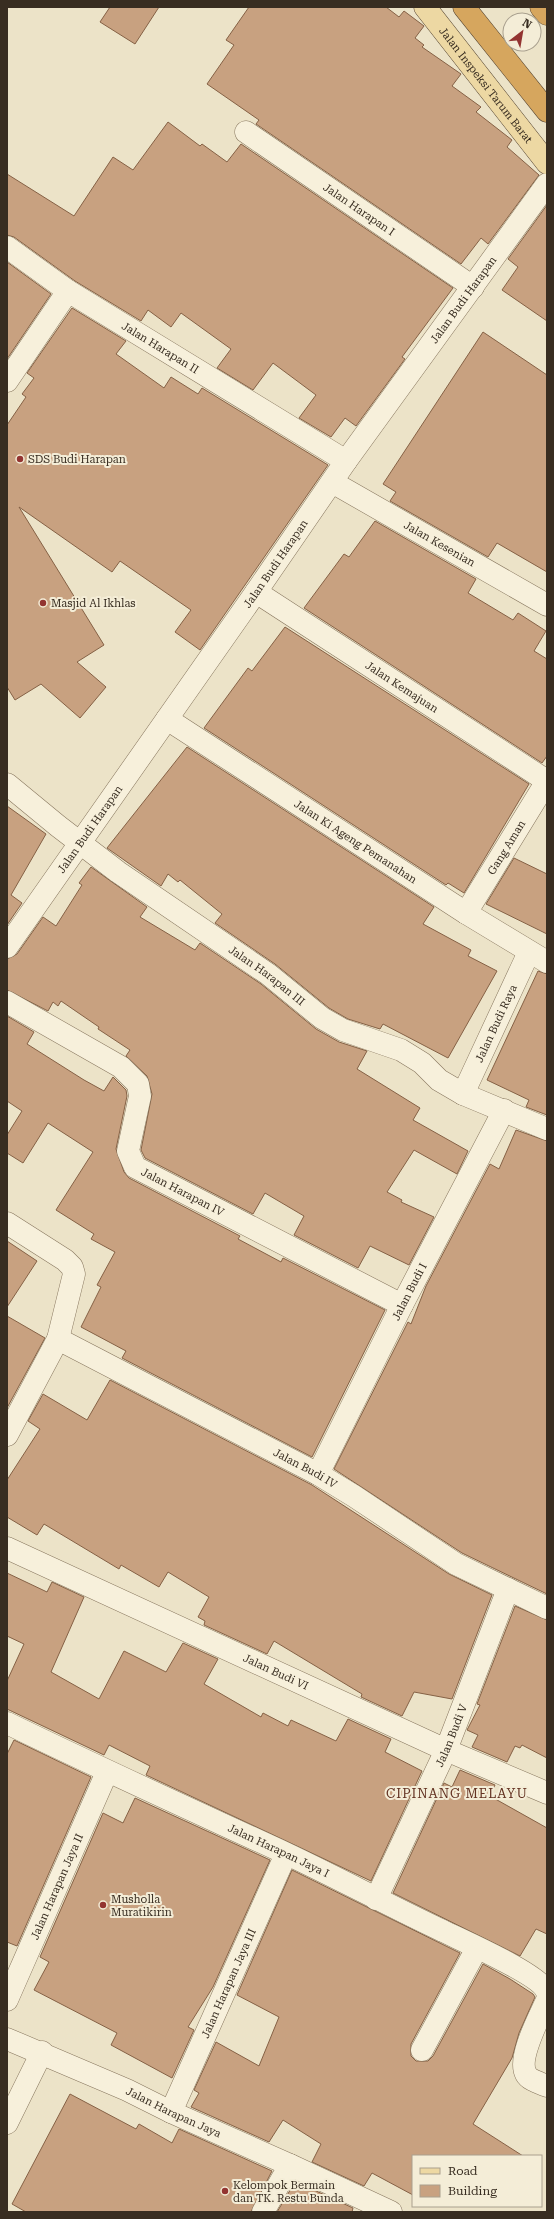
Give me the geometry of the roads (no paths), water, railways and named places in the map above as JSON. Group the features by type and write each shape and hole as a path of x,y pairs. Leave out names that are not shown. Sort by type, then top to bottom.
{"highway":[{"path":"464,7 547,111"},
{"path":"541,7 547,14"}],"main road":[{"name":"Jalan Inspeksi Tarum Barat","path":"424,7 547,163"}],"street":[{"name":"Jalan Harapan I","path":"246,132 473,287"},
{"name":"Jalan Budi Harapan","path":"7,947 346,461 547,184"},
{"name":"Jalan Harapan II","path":"7,247 68,291 346,461"},
{"path":"7,381 68,291"},
{"name":"Jalan Kesenian","path":"332,482 547,605"},
{"name":"Jalan Kemajuan","path":"256,592 547,781"},
{"name":"Jalan Ki Ageng Pemanahan","path":"167,719 466,913 538,957"},
{"name":"Gang Aman","path":"466,913 547,781"},
{"name":"Jalan Harapan III","path":"7,784 58,826 81,842 118,872 268,974 322,1018 342,1030 402,1050 422,1063 439,1080 463,1094 547,1129"},
{"name":"Jalan Budi Raya","path":"463,1094 538,957"},
{"name":"Jalan Harapan IV","path":"7,1002 121,1066 138,1084 140,1096 128,1151 135,1167 402,1305"},
{"name":"Jalan Budi I","path":"318,1474 402,1305 504,1110"},
{"path":"7,1223 58,1254 72,1267 74,1274 58,1339 9,1427"},
{"name":"Jalan Budi IV","path":"58,1339 318,1474 354,1496 456,1564 547,1608"},
{"name":"Jalan Budi VI","path":"7,1548 446,1750 547,1793"},
{"name":"Jalan Budi V","path":"376,1899 446,1750 508,1589"},
{"name":"Jalan Harapan Jaya I","path":"7,1723 107,1772 286,1854 477,1948 533,1978 547,1994"},
{"name":"Jalan Harapan Jaya II","path":"7,2000 107,1772"},
{"name":"Jalan Harapan Jaya III","path":"171,2112 286,1854"},
{"path":"422,2050 477,1948"},
{"path":"547,1994 523,2062 526,2074 534,2081 547,2086"},
{"name":"Jalan Harapan Jaya","path":"7,2039 42,2052 127,2090 171,2112 391,2212"},
{"path":"7,2123 42,2052"},
{"path":"263,2212 290,2165"}],"place":[{"name":"SDS Budi Harapan","path":"20,459"},
{"name":"Masjid Al Ikhlas","path":"43,603"},
{"name":"Musholla Muratikirin","path":"103,1905"},
{"name":"Kelompok Bermain dan TK. Restu Bunda","path":"225,2191"}],"district":[{"name":"CIPINANG MELAYU","path":"457,1793"}]}
